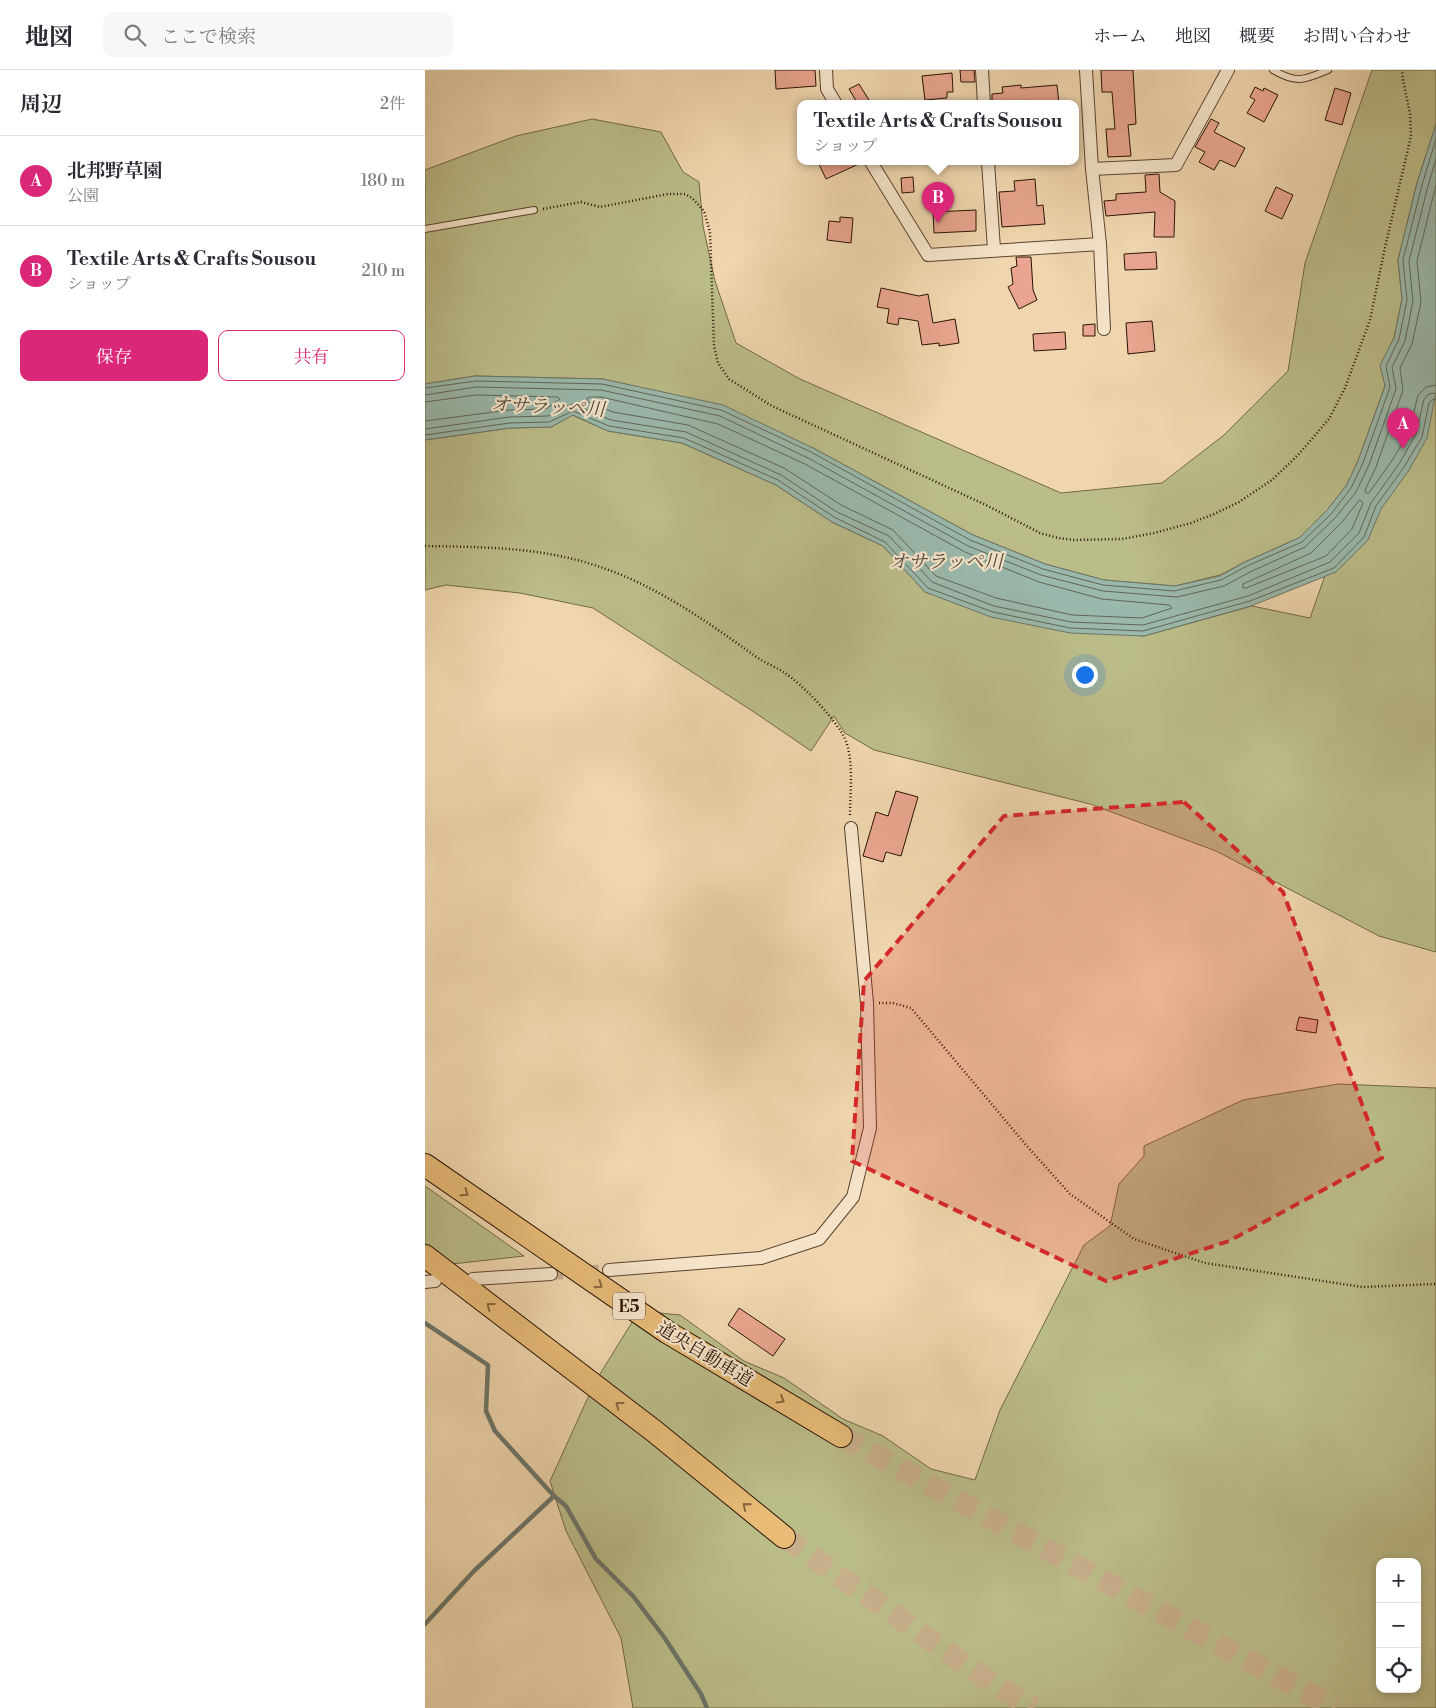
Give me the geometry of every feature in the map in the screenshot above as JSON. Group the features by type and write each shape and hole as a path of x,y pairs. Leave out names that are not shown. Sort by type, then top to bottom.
{"highway":[{"name":"道央自動車道","path":"425,1165 667,1332 841,1436"},
{"path":"425,1256 654,1431 784,1537"}],"street":[{"path":"826,70 827,89 834,100"},
{"path":"982,70 984,100"},
{"path":"1086,70 1092,169 1100,244 1104,329"},
{"path":"1092,169 1176,165 1228,70"},
{"path":"873,165 928,255 994,249 1100,244"},
{"path":"988,165 994,249"},
{"path":"609,1270 761,1258 819,1239 853,1197 870,1128 867,1003 851,828"},
{"path":"473,1280 551,1274"}],"lane":[{"path":"1273,70 1285,78 1303,80 1328,70"},
{"path":"425,229 535,210"}],"path":[{"path":"535,210 581,202 600,207 668,194 685,194 692,198 703,211 708,222 711,239 714,346 718,363 735,384 772,406 986,505 1040,533 1074,540 1122,539 1191,523 1239,502 1271,480 1298,455 1329,419 1345,388 1370,320 1411,136 1410,113 1402,70"},
{"path":"425,546 490,547 528,551 591,564 625,577 656,592 717,629 763,662 785,673 811,694 843,734 850,762 851,828"},
{"path":"867,1003 893,1003 911,1008 1026,1145 1071,1194 1134,1239 1205,1263 1362,1287 1436,1284"}],"highlighted area":[{"path":"1184,802 1283,892 1382,1158 1229,1241 1106,1281 852,1161 864,981 1004,816"}],"green space":[{"path":"1372,70 1436,70 1436,124 1417,183 1398,260 1402,299 1394,338 1381,365 1385,386 1358,461 1346,486 1328,509 1299,538 1220,575 1175,586 1104,580 1045,564 973,535 813,448 673,395 603,379 475,376 425,384 425,170 516,136 592,119 661,132 683,172 699,182 703,226 715,281 736,343 800,379 1061,493 1162,483 1224,435 1288,371 1305,263"},
{"path":"1436,261 1436,952 1379,936 1216,851 1090,804 874,750 845,733 834,716 811,751 593,608 520,593 446,585 425,590 425,440 510,428 551,427 572,415 608,431 682,443 776,485 832,522 883,546 925,592 1144,636 1252,606 1310,618"},
{"path":"1338,1084 1436,1088 1436,1708 633,1708 621,1638 566,1531 550,1481 595,1382 639,1311 680,1315 744,1361 784,1378 843,1419 883,1436 931,1469 975,1480 1000,1410 1084,1245 1110,1226 1119,1184 1144,1156 1144,1146 1243,1100"},
{"path":"425,1186 524,1256 452,1264 425,1244"}],"water":[{"name":"オサラッペ川","path":"1436,124 1436,392 1427,438 1409,470 1381,509 1368,540 1336,572 1251,606 1144,636 1070,633 991,617 925,592 883,546 832,522 776,485 682,443 608,431 573,415 551,427 510,428 425,440 425,384 475,376 603,379 723,405 813,448 973,535 1045,564 1104,580 1175,586 1220,576 1245,562 1299,538 1328,509 1346,486 1358,461 1385,386 1380,365 1394,338 1402,299 1398,260 1417,183"}],"building":[{"path":"775,70 815,70 816,86 776,89"},
{"path":"960,70 974,70 975,82 961,82"},
{"path":"1101,70 1133,70 1136,124 1128,125 1131,156 1108,157 1106,129 1115,129 1112,92 1102,92"},
{"path":"952,73 953,92 947,92 947,98 925,100 922,76"},
{"path":"859,84 869,100 856,100 849,89"},
{"path":"1021,85 1021,88 1057,85 1059,100 992,100 992,94 1003,93 1002,87"},
{"path":"1255,87 1263,91 1264,88 1278,95 1264,122 1247,113 1255,100 1250,97"},
{"path":"1335,88 1351,93 1342,125 1325,120"},
{"path":"1211,119 1219,123 1214,132 1245,148 1235,167 1220,160 1214,170 1199,162 1205,152 1195,147"},
{"path":"819,165 856,165 826,179"},
{"path":"1159,174 1160,192 1175,201 1174,237 1154,237 1155,212 1106,216 1104,201 1116,200 1116,194 1146,192 1145,175"},
{"path":"913,177 914,192 902,193 901,178"},
{"path":"1035,179 1037,206 1043,205 1045,224 1002,227 999,192 1015,191 1014,181"},
{"path":"1276,187 1293,195 1282,219 1265,211"},
{"path":"976,210 976,231 934,233 933,212"},
{"path":"840,217 853,218 851,243 827,240 829,221 840,222"},
{"path":"1156,252 1157,269 1125,270 1124,254"},
{"path":"1016,257 1031,257 1033,290 1037,300 1019,309 1008,287 1013,284 1011,268 1017,266"},
{"path":"881,288 919,296 928,294 933,323 955,319 959,343 939,346 939,343 922,345 918,321 899,318 898,325 887,323 889,309 877,307"},
{"path":"1152,321 1155,351 1128,354 1126,323"},
{"path":"1095,324 1095,336 1083,336 1083,325"},
{"path":"1065,332 1066,349 1034,351 1033,334"},
{"path":"896,791 918,797 901,856 886,852 883,862 863,856 876,812 888,816"},
{"path":"1299,1017 1318,1020 1316,1033 1296,1030"},
{"path":"739,1308 785,1339 773,1356 728,1325"}],"waterway":[{"path":"425,1323 488,1365 486,1411 495,1431 554,1496 566,1506 596,1559 633,1596 664,1637 701,1694 707,1708"},
{"path":"425,1624 474,1571 554,1496"}],"tunnel":[{"path":"551,1274 609,1270"},
{"path":"841,1436 1335,1708"},
{"path":"784,1537 992,1683 1034,1708"}],"place":[{"name":"Textile Arts & Crafts Sousou","path":"938,223"},
{"name":"北邦野草園","path":"1403,449"}]}
